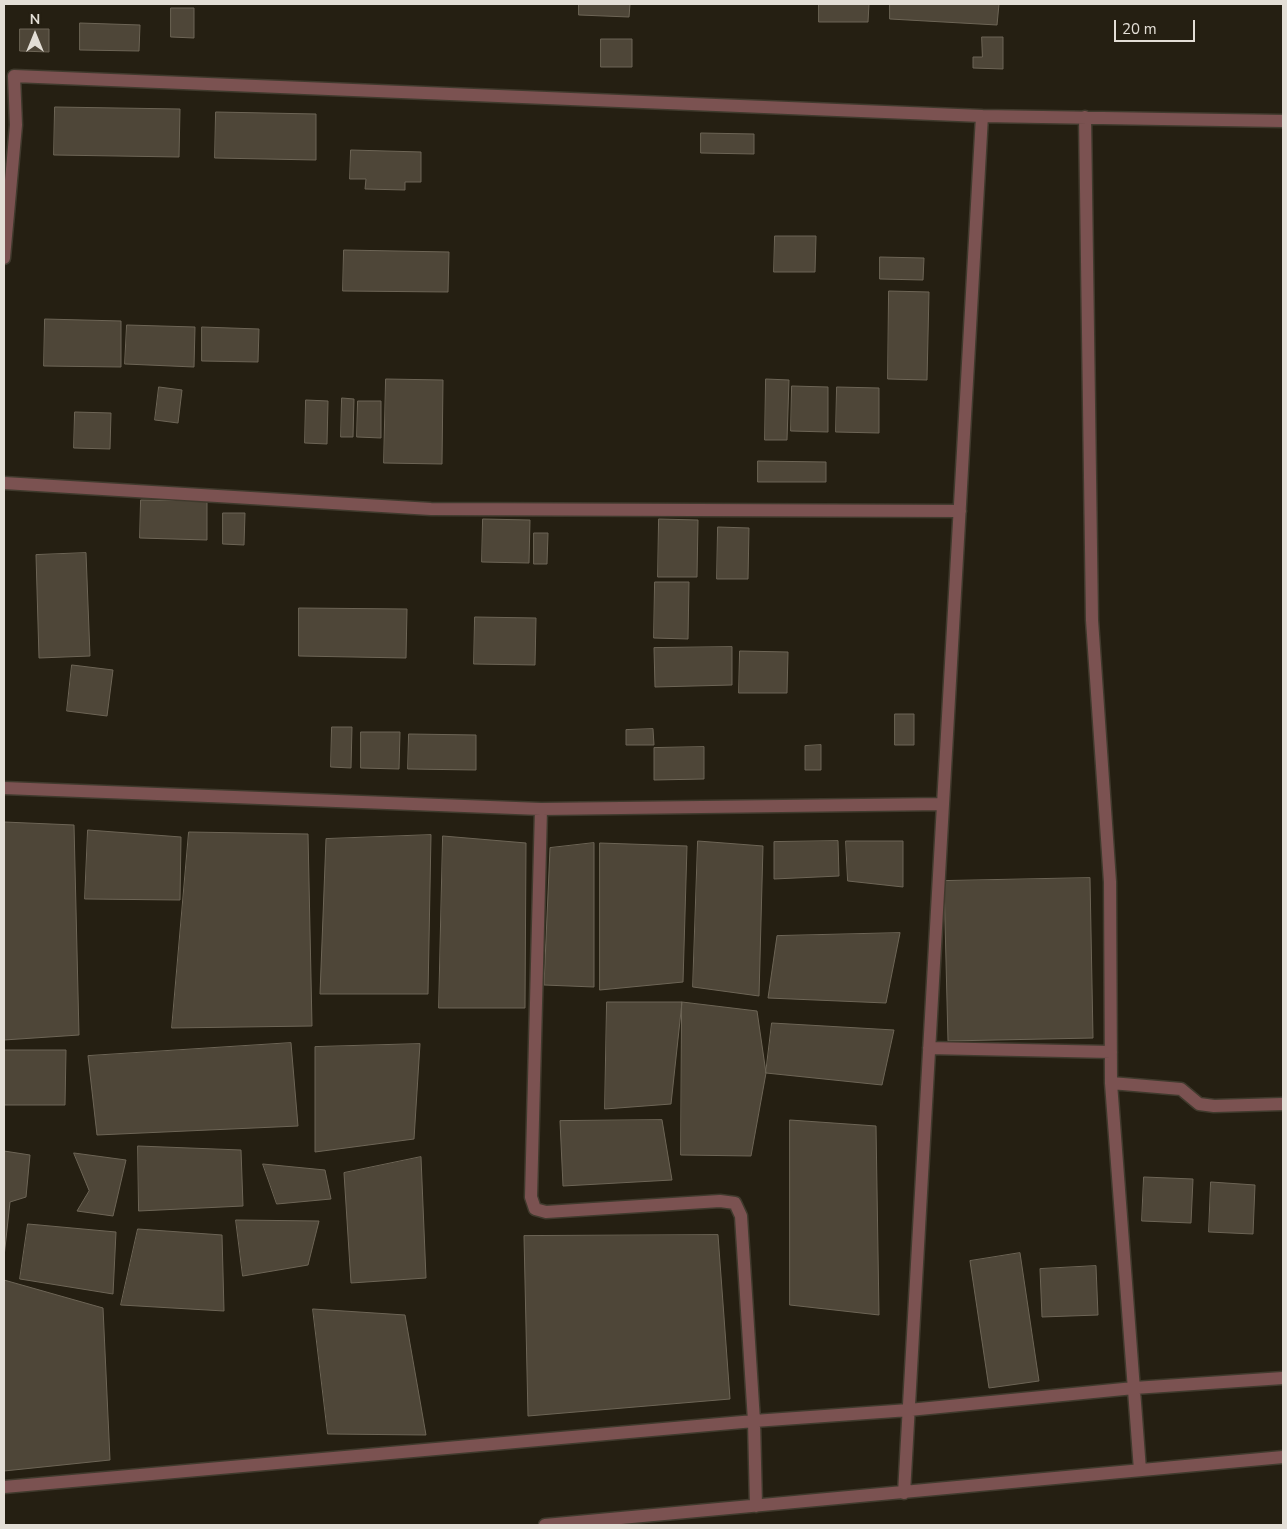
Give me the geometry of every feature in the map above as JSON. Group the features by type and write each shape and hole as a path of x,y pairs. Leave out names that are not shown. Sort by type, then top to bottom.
{"street":[{"path":"4,258 16,125 9,76 982,116 1283,121"},
{"path":"904,1493 982,116"},
{"path":"1085,118 1092,620 1110,882 1111,1084 1140,1470"},
{"path":"4,483 431,509 960,511"},
{"path":"4,788 540,809 943,804"},
{"path":"540,809 531,1196 535,1209 546,1212 720,1202 735,1203 741,1216 754,1421 756,1506"},
{"path":"929,1048 1111,1052"},
{"path":"1111,1084 1181,1089 1200,1104 1214,1106 1283,1104"},
{"path":"4,1487 754,1421 908,1410 1134,1388 1283,1378"},
{"path":"545,1525 1283,1457"}],"building":[{"path":"579,4 630,4 629,17 579,15"},
{"path":"819,4 869,4 868,22 819,22"},
{"path":"890,4 999,4 997,25 890,19"},
{"path":"171,8 194,8 194,38 171,37"},
{"path":"80,23 140,25 139,51 80,50"},
{"path":"20,29 49,29 49,52 20,51"},
{"path":"982,37 1003,37 1003,69 973,68 973,57 982,57"},
{"path":"601,39 632,39 632,67 601,67"},
{"path":"55,107 180,109 179,157 54,155"},
{"path":"216,112 316,114 316,160 215,158"},
{"path":"701,133 754,134 754,154 701,153"},
{"path":"351,150 421,152 421,182 405,182 405,190 365,189 366,179 350,179"},
{"path":"775,236 816,236 815,272 774,272"},
{"path":"344,250 449,252 448,292 343,291"},
{"path":"880,257 924,258 923,280 880,279"},
{"path":"889,291 929,292 927,380 888,379"},
{"path":"45,319 121,321 121,367 44,366"},
{"path":"127,325 195,327 194,367 125,364"},
{"path":"202,327 259,329 258,362 202,361"},
{"path":"386,379 443,380 442,464 384,463"},
{"path":"766,379 789,380 787,440 765,440"},
{"path":"792,386 828,387 828,432 791,431"},
{"path":"159,387 182,390 178,423 155,420"},
{"path":"837,387 879,388 879,433 836,432"},
{"path":"342,398 354,399 353,437 341,437"},
{"path":"306,400 328,401 327,444 305,443"},
{"path":"358,401 381,401 381,438 357,437"},
{"path":"75,412 111,413 110,449 74,448"},
{"path":"758,461 826,462 826,482 758,482"},
{"path":"141,500 207,501 207,540 140,538"},
{"path":"223,513 245,513 244,545 223,544"},
{"path":"483,519 530,520 529,563 482,562"},
{"path":"659,519 698,520 697,577 658,577"},
{"path":"718,527 749,528 748,579 717,579"},
{"path":"534,533 548,533 547,564 534,564"},
{"path":"86,553 90,656 39,658 36,555"},
{"path":"655,582 689,582 688,639 654,638"},
{"path":"299,608 407,609 406,658 299,656"},
{"path":"475,617 536,618 535,665 474,664"},
{"path":"732,647 732,685 655,687 654,648"},
{"path":"740,651 788,652 787,693 739,693"},
{"path":"72,665 113,670 107,716 67,711"},
{"path":"895,714 914,714 914,745 895,745"},
{"path":"332,727 352,727 351,768 331,767"},
{"path":"653,729 654,745 626,745 626,730"},
{"path":"361,732 400,732 399,769 361,768"},
{"path":"409,734 476,735 476,770 408,769"},
{"path":"821,745 821,770 805,770 805,746"},
{"path":"704,747 704,779 654,780 654,748"},
{"path":"4,822 74,825 79,1035 4,1040"},
{"path":"88,830 181,837 180,900 85,899"},
{"path":"189,832 308,834 312,1026 172,1028"},
{"path":"431,835 428,994 320,994 326,839"},
{"path":"443,836 526,843 525,1008 439,1008"},
{"path":"698,841 763,846 759,996 693,987"},
{"path":"838,841 839,876 774,879 774,842"},
{"path":"846,841 903,841 903,887 848,881"},
{"path":"594,843 594,987 544,985 550,848"},
{"path":"600,843 687,846 683,982 600,990"},
{"path":"1090,878 1093,1038 948,1041 944,881"},
{"path":"900,933 886,1003 768,998 777,936"},
{"path":"607,1002 682,1002 671,1104 605,1109"},
{"path":"682,1002 757,1011 766,1073 751,1156 681,1155"},
{"path":"772,1023 894,1030 882,1085 766,1073"},
{"path":"291,1043 298,1126 97,1135 88,1056"},
{"path":"420,1044 414,1139 315,1152 315,1047"},
{"path":"4,1050 66,1050 65,1105 4,1105"},
{"path":"662,1120 672,1180 563,1186 560,1121"},
{"path":"790,1120 876,1126 879,1315 790,1305"},
{"path":"138,1146 241,1150 243,1206 139,1211"},
{"path":"4,1151 30,1155 26,1197 10,1202 4,1257"},
{"path":"74,1153 126,1160 113,1216 77,1211 89,1191"},
{"path":"421,1157 426,1278 351,1283 344,1173"},
{"path":"263,1164 325,1170 331,1199 277,1204"},
{"path":"1144,1177 1193,1179 1191,1223 1142,1221"},
{"path":"1211,1182 1255,1185 1253,1234 1209,1232"},
{"path":"236,1220 319,1221 308,1265 243,1276"},
{"path":"28,1224 116,1232 113,1294 20,1279"},
{"path":"138,1229 222,1235 224,1311 121,1305"},
{"path":"718,1235 730,1399 528,1416 524,1236"},
{"path":"1020,1253 1039,1381 989,1388 970,1261"},
{"path":"1096,1266 1098,1315 1042,1317 1040,1269"},
{"path":"4,1280 103,1308 110,1460 4,1471"},
{"path":"313,1309 405,1315 426,1435 328,1434"}]}
